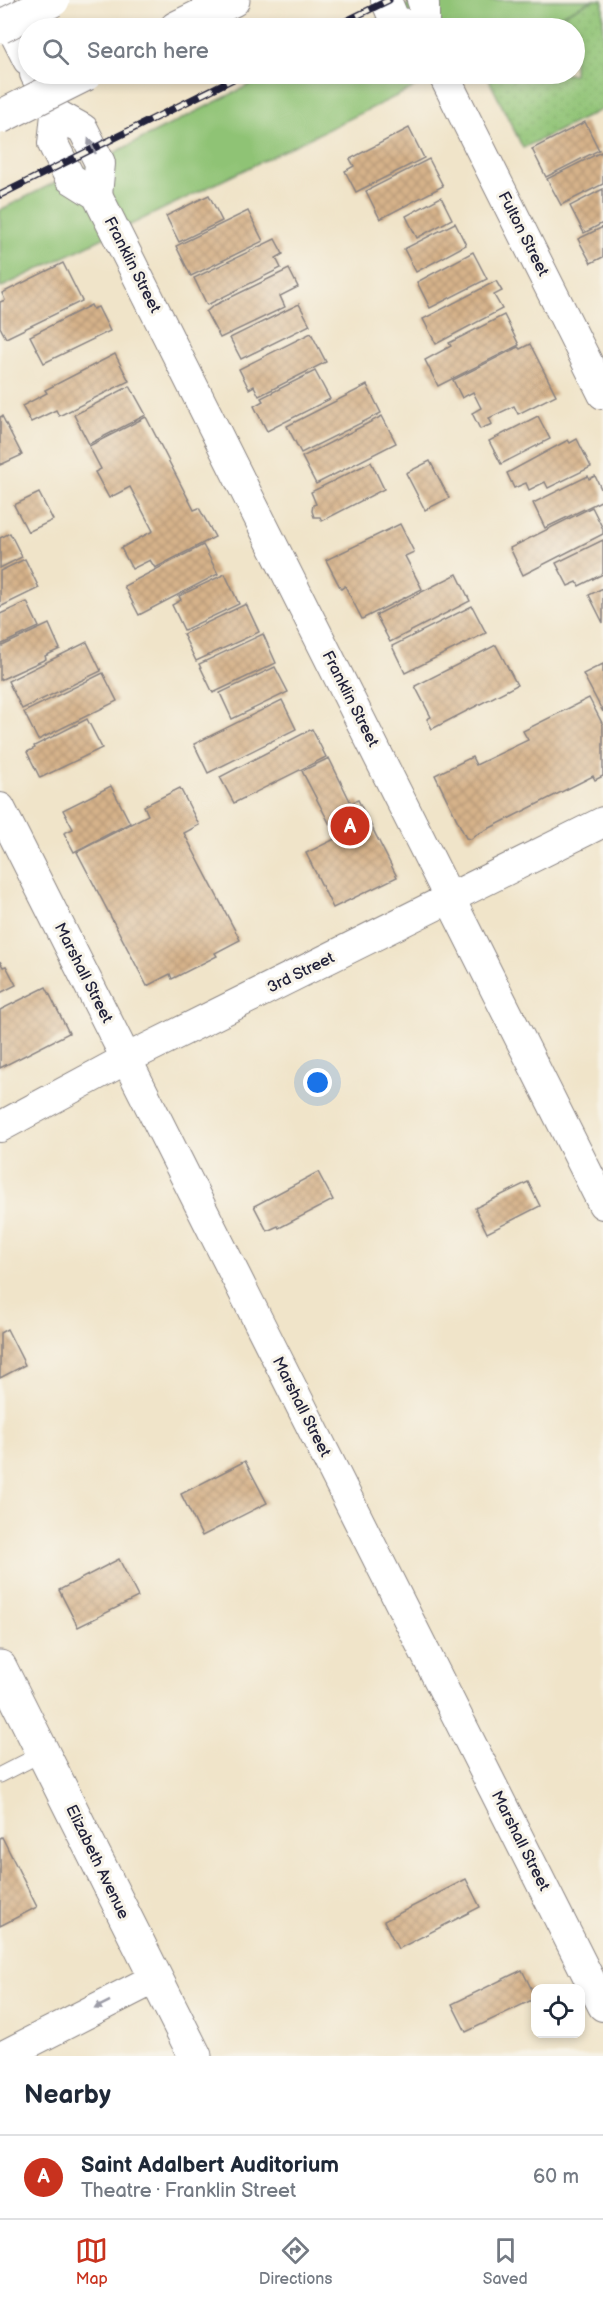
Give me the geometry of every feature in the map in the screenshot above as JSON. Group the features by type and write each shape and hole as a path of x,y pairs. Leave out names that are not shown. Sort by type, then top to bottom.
{"main road":[{"path":"0,27 53,0"},
{"path":"196,18 233,0"},
{"path":"0,117 66,84"},
{"name":"Elizabeth Avenue","path":"0,1667 154,1979 195,2056"}],"street":[{"path":"386,0 394,18"},
{"path":"422,0 424,18"},
{"path":"0,4 18,40"},
{"name":"Franklin Street","path":"40,84 56,114 83,129 100,163 97,195 603,1204"},
{"name":"Fulton Street","path":"448,84 603,394"},
{"name":"Marshall Street","path":"0,808 603,2006"},
{"name":"3rd Street","path":"0,1126 126,1059 603,822"},
{"path":"3,2056 154,1979"}],"lane":[{"path":"0,1775 43,1753"}],"green space":[{"path":"417,0 593,0 556,18 381,18"},
{"path":"593,0 603,0 603,109 523,148 491,84 585,84 585,18 556,18"},
{"path":"251,84 421,84 0,288 0,210"}],"building":[{"path":"585,122 599,150 546,177 532,149"},
{"path":"409,128 424,158 356,192 345,171 354,166 350,159"},
{"path":"601,152 603,184 561,205 547,179"},
{"path":"429,159 443,186 380,219 366,191"},
{"path":"603,189 603,223 584,233 570,206"},
{"path":"209,195 222,221 179,242 166,216"},
{"path":"441,197 452,219 417,238 406,216"},
{"path":"248,211 263,241 191,276 176,246"},
{"path":"455,223 466,245 416,272 404,249"},
{"path":"603,227 603,257 591,263 578,239"},
{"path":"275,239 283,254 276,258 281,268 207,305 194,278"},
{"path":"473,252 487,279 430,308 417,282"},
{"path":"63,263 82,301 6,338 0,327 0,302 5,300 2,293"},
{"path":"289,269 298,287 280,296 285,307 220,338 206,312 213,306"},
{"path":"496,281 502,291 494,295 502,309 436,344 423,319"},
{"path":"299,304 310,325 241,359 230,338"},
{"path":"91,305 93,309 98,307 110,331 44,363 30,336"},
{"path":"504,315 519,345 438,386 425,360 451,346 449,343"},
{"path":"311,333 326,362 259,396 254,386 249,389 239,369"},
{"path":"530,344 556,395 518,414 514,406 489,418 492,424 480,429 472,413 481,408 473,392 462,398 453,380 518,347 520,349"},
{"path":"115,354 129,381 59,416 56,410 31,422 22,406 47,393 45,390"},
{"path":"315,371 330,399 267,431 254,406 263,401 261,398"},
{"path":"367,385 381,413 301,453 287,426"},
{"path":"130,386 146,415 89,444 74,415"},
{"path":"2,416 22,455 0,465 0,417"},
{"path":"382,416 396,443 316,484 302,457"},
{"path":"538,416 550,439 501,464 489,441"},
{"path":"146,417 194,510 199,508 215,537 155,568 150,560 132,569 121,548 153,531 130,487 109,498 95,472 101,469 89,446"},
{"path":"577,439 591,467 548,488 545,482 529,490 526,483 514,488 507,473 568,440 570,443"},
{"path":"430,461 449,498 425,510 406,473"},
{"path":"371,462 384,489 322,521 320,517 314,517 312,511 313,505 316,504 311,492"},
{"path":"588,476 589,479 595,476 603,493 603,500 545,528 533,503"},
{"path":"39,493 53,520 28,532 14,505"},
{"path":"592,507 603,529 603,534 523,575 510,548"},
{"path":"400,524 414,552 405,556 422,589 362,619 345,586 341,589 326,560"},
{"path":"10,533 22,557 0,568 0,538"},
{"path":"603,540 603,574 579,586 577,582 568,586 556,563"},
{"path":"203,545 218,574 139,615 124,586"},
{"path":"25,559 39,588 0,607 0,571"},
{"path":"225,574 239,604 184,630 172,605 181,600 179,596"},
{"path":"457,574 470,601 390,642 376,615"},
{"path":"603,588 603,623 589,595"},
{"path":"27,602 39,627 0,645 0,614"},
{"path":"246,604 259,632 196,661 183,634"},
{"path":"472,606 486,633 405,673 392,646"},
{"path":"49,624 60,649 45,656 46,659 0,680 0,647"},
{"path":"263,634 276,663 213,693 199,664"},
{"path":"87,642 101,671 22,709 8,681"},
{"path":"496,645 517,685 432,729 427,719 431,717 415,686"},
{"path":"603,664 603,712 583,674"},
{"path":"275,667 288,692 232,719 220,693"},
{"path":"103,673 117,701 38,740 24,712"},
{"path":"589,698 603,725 603,776 595,780 593,776 471,839 466,838 435,775 472,757 476,765 528,740 523,731"},
{"path":"282,700 296,729 208,773 194,744"},
{"path":"87,719 102,748 40,778 27,752 35,748 34,746"},
{"path":"312,729 326,757 234,803 220,777"},
{"path":"329,758 351,803 358,800 397,877 333,908 306,853 337,838 302,771"},
{"path":"111,786 130,823 74,852 64,833 73,829 63,810"},
{"path":"180,788 199,825 184,833 240,940 215,953 217,956 172,979 170,974 147,986 77,852 148,815 144,806"},
{"path":"0,961 3,967 6,966 16,985 0,993"},
{"path":"46,987 69,1033 0,1068 0,1010"},
{"path":"318,1172 333,1200 279,1228 278,1226 267,1231 254,1206"},
{"path":"528,1182 540,1206 487,1233 475,1208"},
{"path":"7,1329 25,1365 0,1378 0,1333"},
{"path":"245,1461 267,1503 202,1536 181,1494"},
{"path":"119,1559 138,1597 78,1627 59,1590"},
{"path":"2,1837 37,1907 0,1926 0,1838"},
{"path":"466,1879 480,1907 398,1949 384,1921"},
{"path":"522,1970 531,1988 531,2000 466,2032 452,2004"}],"railway":[{"path":"352,18 389,0"},
{"path":"0,195 223,84"}],"place":[{"name":"Saint Adalbert Auditorium","path":"350,826"}]}
